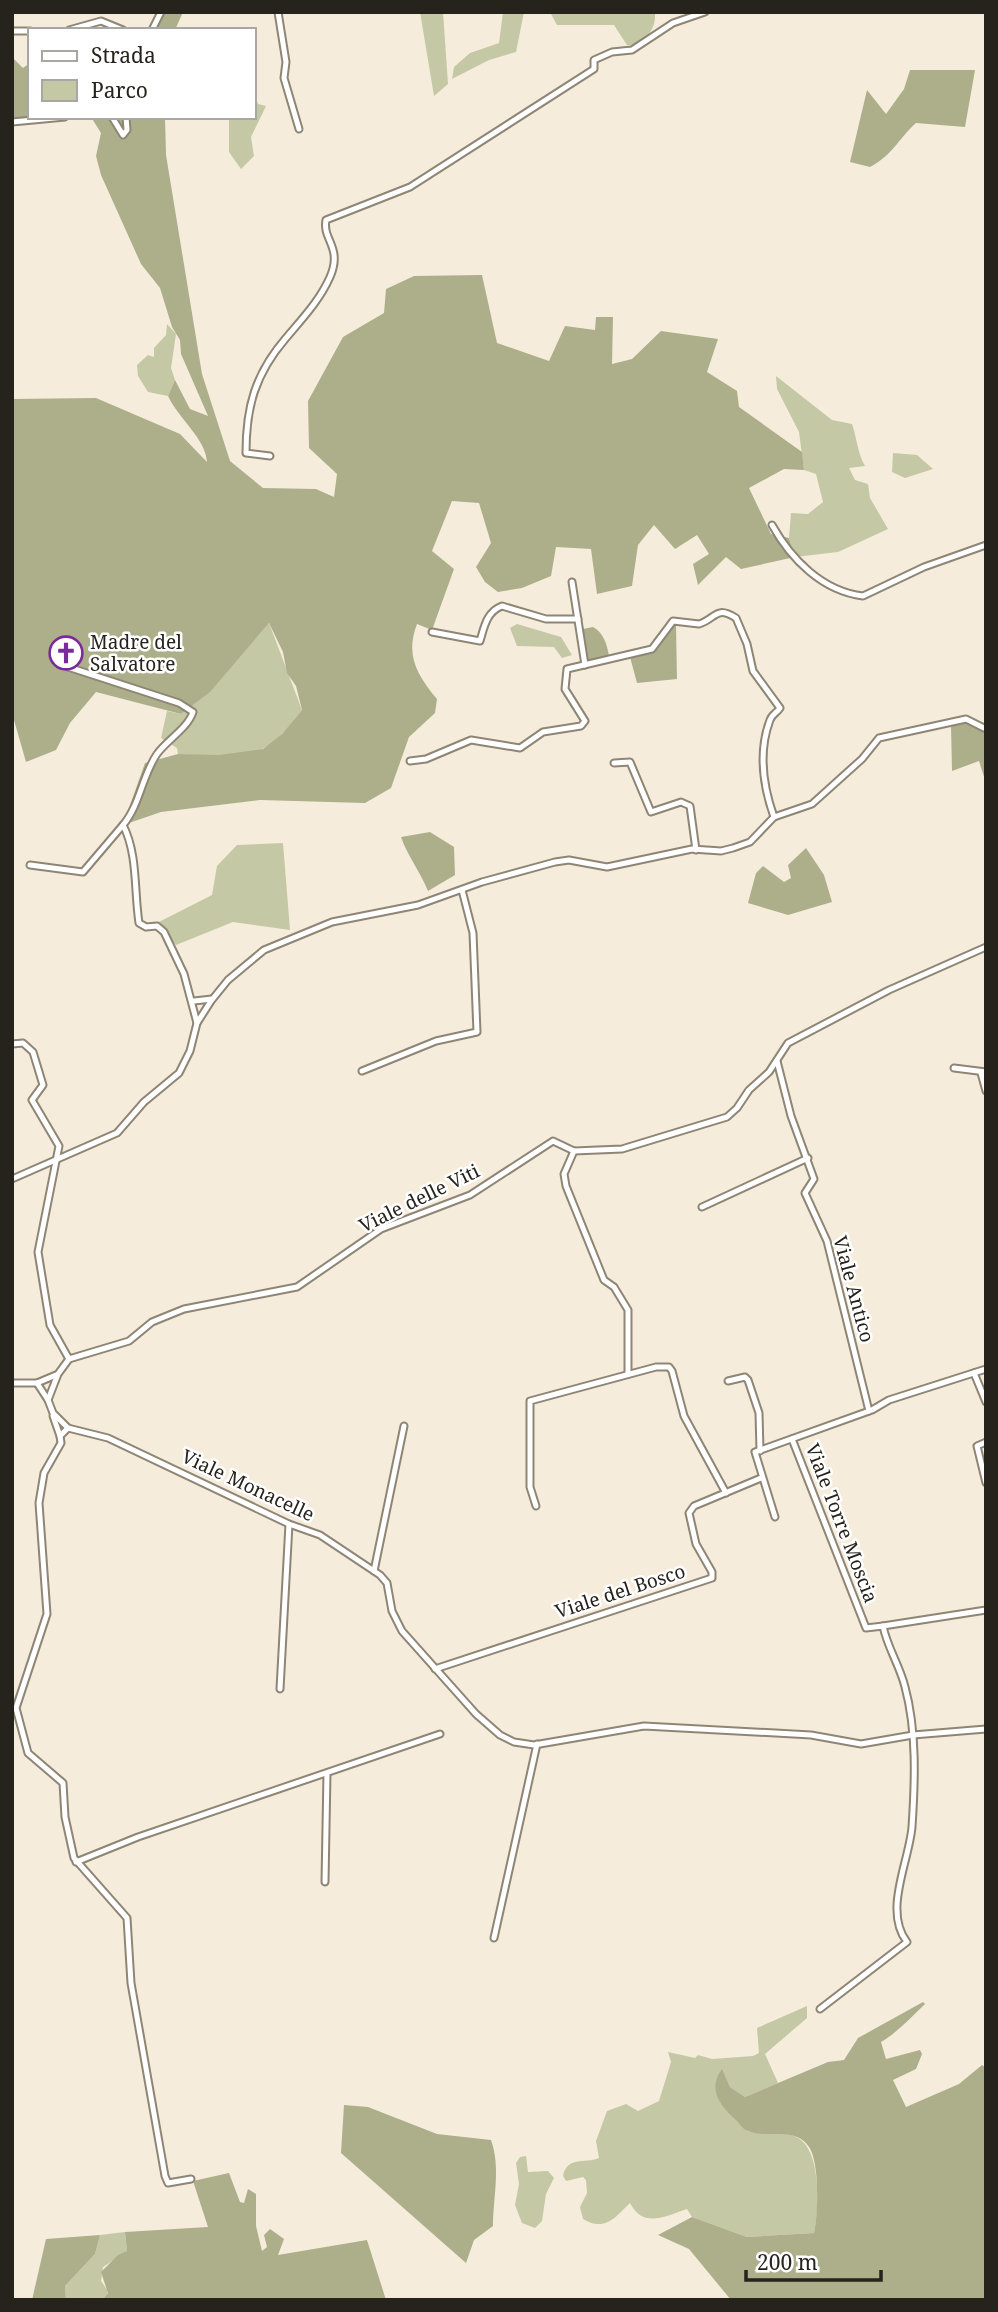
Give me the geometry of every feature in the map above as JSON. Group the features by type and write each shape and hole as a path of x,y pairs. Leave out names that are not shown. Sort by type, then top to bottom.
{"street":[{"path":"153,28 161,12"},
{"path":"278,12 285,62 284,78 299,129"},
{"path":"270,456 246,453 246,416 265,367 303,320 331,276 336,257 335,246 325,227 326,220 426,178 594,69 594,60 601,55 632,50 673,23 705,12"},
{"path":"76,28 101,21 118,28"},
{"path":"12,122 44,119"},
{"path":"113,119 123,135 127,130 125,119"},
{"path":"772,525 795,561 833,584 863,596 924,567 986,545"},
{"path":"572,582 585,665"},
{"path":"432,632 480,641 481,629 495,608 502,606 546,619 578,619"},
{"path":"410,761 426,758 471,740 520,748 543,733 581,726 585,721 565,690 567,669 570,666 653,649 673,621 704,624 715,613 735,617 742,628 753,671 780,708 770,719 762,760 774,817"},
{"path":"30,865 83,872 123,825 133,810 156,755 193,712 179,703 68,667"},
{"path":"12,1179 117,1133 144,1102 180,1073 190,1051 197,1023 212,999 228,980 264,950 332,922 418,905 555,862 569,860 607,867 696,850 721,851 750,842 774,817 812,804 862,759 879,738 966,719 986,729"},
{"path":"614,764 630,762 651,812 681,802 690,806 696,850"},
{"path":"123,825 133,852 132,866 139,923 146,927 157,926 164,932 194,1001 197,1023"},
{"path":"362,1071 436,1041 477,1032 473,933 462,890"},
{"name":"Viale delle Viti","path":"69,1359 129,1341 152,1322 184,1309 297,1287 381,1229 470,1195 548,1143 557,1142 574,1151 622,1149 727,1117 777,1060 788,1043 889,990 986,947"},
{"path":"194,1001 212,999"},
{"path":"12,1044 29,1046 40,1069 43,1084 33,1100 59,1146 38,1252 50,1325 69,1359 58,1374 48,1400"},
{"name":"Viale Antico","path":"777,1060 791,1116 814,1179 805,1193 827,1241 869,1411"},
{"path":"954,1068 983,1072 986,1091"},
{"path":"574,1151 564,1174 566,1186 604,1280 614,1287 628,1310 628,1374"},
{"path":"702,1207 807,1158"},
{"path":"536,1506 530,1487 530,1401 628,1374 669,1367 692,1435 726,1493"},
{"path":"775,1517 754,1455 869,1411 889,1400 986,1369"},
{"path":"974,1373 986,1402"},
{"path":"12,1383 37,1383 58,1374"},
{"path":"728,1381 745,1377 748,1380 759,1413 760,1451"},
{"path":"37,1383 48,1400 61,1443 44,1473 39,1503 47,1614 16,1708 28,1753 63,1783 66,1829 76,1862 125,1913 131,1983 165,2176 168,2183 191,2179"},
{"path":"53,1413 68,1428 60,1436"},
{"path":"374,1571 404,1426"},
{"name":"Viale Monacelle","path":"68,1428 108,1438 289,1524 320,1535 374,1571 387,1583 392,1611 402,1631 435,1670 500,1735 523,1744 537,1744"},
{"name":"Viale Torre Moscia","path":"792,1439 866,1628 883,1626 905,1687 913,1735 912,1828 900,1878 898,1930 907,1942 820,2009"},
{"path":"986,1442 977,1446 986,1483"},
{"name":"Viale del Bosco","path":"435,1670 712,1578 712,1572 695,1544 689,1513 694,1506 761,1478"},
{"path":"280,1689 289,1524"},
{"path":"883,1626 986,1611"},
{"path":"494,1938 537,1744 634,1726 811,1735 861,1744 913,1735 986,1730"},
{"path":"76,1862 138,1837 440,1734"},
{"path":"325,1882 327,1773"}],"green space":[{"path":"160,12 183,12 176,28 152,28"},
{"path":"420,12 443,12 448,84 434,96"},
{"path":"503,12 524,12 516,52 489,60 452,79 454,67 470,53 499,43"},
{"path":"550,12 655,12 655,18 650,32 636,46 627,45 614,25 557,25"},
{"path":"12,57 23,68 28,64 28,119 12,120"},
{"path":"910,70 975,70 965,127 916,123 890,152 870,167 850,162 867,90 886,114 904,89"},
{"path":"256,99 258,104 266,106 251,137 254,156 241,169 229,152 229,120 256,119"},
{"path":"92,119 165,119 166,155 202,374 230,461 263,488 316,489 334,497 337,474 309,448 308,401 343,337 384,313 386,289 414,276 482,275 497,343 549,361 565,326 595,330 596,317 613,317 612,364 632,359 661,331 718,339 707,372 737,391 739,407 802,452 804,470 784,469 749,488 771,534 789,538 795,557 741,569 726,557 698,585 693,564 709,554 697,535 675,549 654,525 638,545 632,586 597,594 591,549 556,547 551,576 522,588 498,592 485,582 476,567 491,543 479,503 452,501 432,551 454,569 432,630 417,624 412,645 419,673 437,699 435,713 409,737 391,788 365,803 260,800 161,812 123,825 145,763 178,754 219,755 263,749 282,734 302,710 296,686 287,673 283,652 269,623 210,692 181,714 96,692 70,723 56,750 26,762 12,713 12,399 96,398 180,434 207,462 202,445 168,396 175,380 190,409 208,416 181,354 180,340 172,327 160,288 141,264 101,175 96,156 101,133"},
{"path":"167,324 176,334 171,368 175,380 168,396 148,392 138,376 137,365 148,355 154,357 154,348 166,335"},
{"path":"776,376 832,420 852,424 865,466 849,468 855,480 868,484 870,498 888,529 838,552 795,557 789,538 791,513 808,514 823,502 816,474 804,470 799,432 777,389"},
{"path":"893,453 917,455 933,469 905,478 892,472"},
{"path":"269,623 302,710 279,737 262,749 231,755 178,754 177,748 161,738 167,711 181,714 209,692"},
{"path":"517,624 561,637 572,655 562,658 554,647 517,646 510,628"},
{"path":"673,625 676,626 677,679 637,683 630,657 658,648 665,632"},
{"path":"593,627 602,636 609,656 588,662 583,629"},
{"path":"964,722 975,724 986,735 986,783 979,761 952,771 951,726"},
{"path":"430,832 454,847 455,875 428,891 401,837"},
{"path":"283,843 290,930 233,922 176,945 157,923 212,895 217,866 237,845"},
{"path":"806,848 824,875 832,902 788,915 748,903 756,873 763,866 784,882 791,878 788,865"},
{"path":"923,2002 925,2004 909,2020 881,2042 886,2059 920,2050 922,2054 916,2069 893,2080 906,2107 959,2084 982,2065 986,2068 986,2300 731,2300 689,2249 658,2235 692,2217 747,2237 814,2233 817,2190 813,2155 803,2141 789,2135 746,2130 725,2109 716,2090 722,2069 730,2087 745,2097 828,2062 844,2060 858,2038"},
{"path":"807,2006 807,2018 765,2054 778,2083 745,2097 730,2087 722,2070 747,2131 791,2135 804,2143 810,2153 817,2180 814,2233 747,2237 692,2217 687,2209 663,2217 648,2218 635,2211 630,2203 605,2223 591,2223 583,2219 580,2207 587,2193 586,2180 583,2177 566,2181 563,2176 565,2170 572,2163 599,2158 596,2141 607,2111 626,2104 638,2111 659,2101 671,2062 668,2052 712,2059 753,2056 759,2053 757,2028"},
{"path":"344,2105 368,2107 437,2134 491,2140 496,2161 493,2226 474,2240 466,2263 341,2153"},
{"path":"526,2156 528,2172 548,2171 554,2178 546,2194 542,2221 535,2228 522,2223 515,2205 519,2184 516,2163 520,2157"},
{"path":"229,2173 240,2202 244,2203 248,2189 256,2194 256,2226 262,2251 267,2247 264,2235 270,2229 284,2239 278,2255 367,2240 386,2300 103,2300 108,2293 101,2272 118,2255 127,2251 125,2232 208,2227 193,2181"},
{"path":"125,2232 127,2251 103,2267 101,2281 108,2291 106,2298 66,2300 65,2286 95,2254 100,2235"},
{"path":"100,2235 95,2254 65,2286 66,2300 32,2300 46,2239"}],"place":[{"name":"Madre del Salvatore","path":"66,653"}]}
